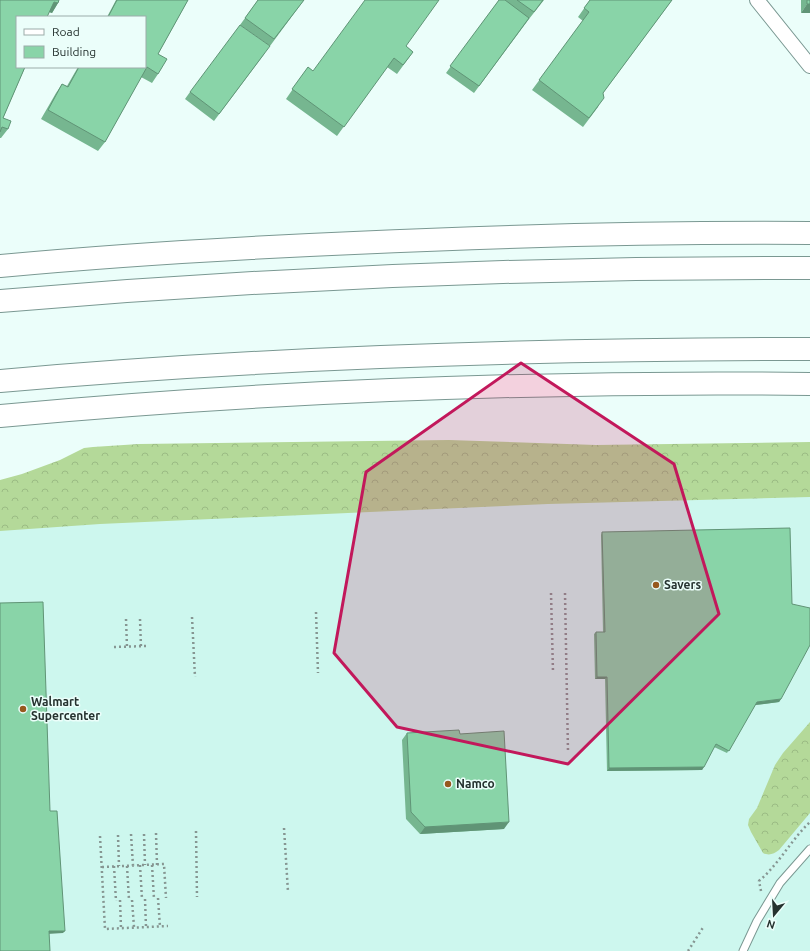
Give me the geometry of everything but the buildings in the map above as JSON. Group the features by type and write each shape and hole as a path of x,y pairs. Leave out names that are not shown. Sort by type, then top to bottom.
{"highway":[{"path":"0,266 267,247 451,238 664,233 810,233"},
{"path":"0,301 364,276 619,269 810,268"},
{"path":"0,381 200,366 397,356 605,350 810,349"},
{"path":"0,416 238,398 421,389 623,384 810,384"}],"street":[{"path":"757,0 810,66"}],"lane":[{"path":"743,951 756,921 780,884 810,849"}],"path":[{"path":"565,593 568,752"},
{"path":"551,594 553,672"},
{"path":"316,612 318,673"},
{"path":"192,617 195,677"},
{"path":"140,618 140,647"},
{"path":"126,619 127,647"},
{"path":"114,647 148,646"},
{"path":"284,828 288,892"},
{"path":"196,832 197,897"},
{"path":"156,833 157,865"},
{"path":"131,834 132,866"},
{"path":"144,834 145,865"},
{"path":"118,835 119,866"},
{"path":"100,836 104,929 168,926"},
{"path":"102,866 164,864 166,898"},
{"path":"140,865 146,927"},
{"path":"152,865 154,899"},
{"path":"114,866 116,901"},
{"path":"127,866 134,927"},
{"path":"158,898 160,926"},
{"path":"120,900 121,928"},
{"path":"688,951 704,926"}],"highlighted area":[{"path":"521,363 674,464 719,614 568,764 397,727 334,653 366,472"}],"shaded area":[{"path":"810,468 810,951 0,951 0,504"}],"green space":[{"path":"449,440 596,445 810,442 810,497 548,504 100,524 0,531 0,480 22,474 60,460 84,448 139,444"},
{"path":"810,722 810,813 779,850 775,853 765,854 751,832 748,825 749,819 757,808 775,765 783,753"}],"place":[{"name":"Savers","path":"656,585"},
{"name":"Walmart Supercenter","path":"23,709"},
{"name":"Namco","path":"448,784"}]}
